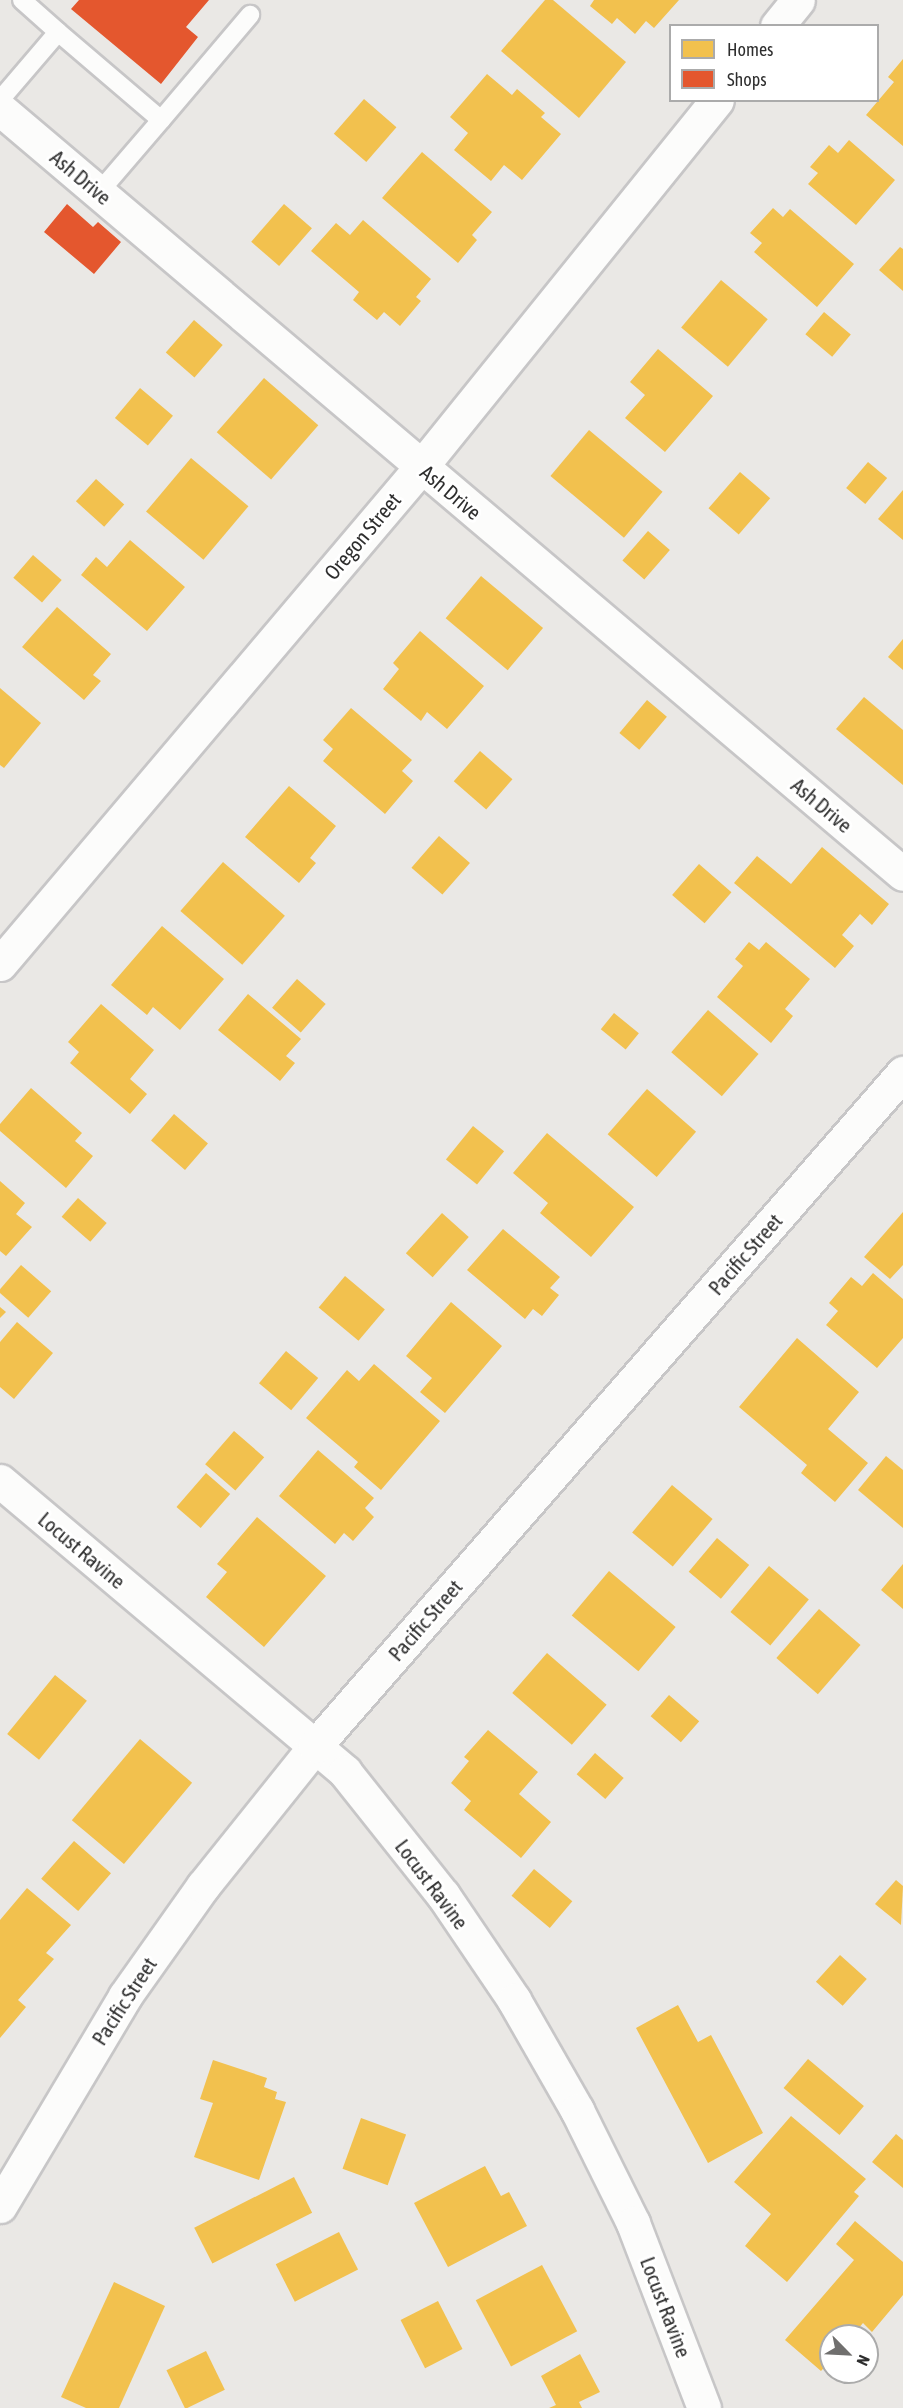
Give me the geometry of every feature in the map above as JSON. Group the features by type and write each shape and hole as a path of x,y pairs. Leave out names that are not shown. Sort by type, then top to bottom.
{"street":[{"path":"779,24 798,0"},
{"name":"Oregon Street","path":"0,964 421,466 715,102"},
{"name":"Ash Drive","path":"0,109 903,874"},
{"name":"Pacific Street","path":"0,2206 125,1996 203,1886 315,1746 903,1073"},
{"name":"Locust Ravine","path":"0,1480 345,1772 443,1895 514,2000 577,2110 633,2223 704,2408"}],"lane":[{"path":"22,0 161,120"},
{"path":"99,192 250,15"},
{"path":"0,100 58,32"}],"building: Homes":[{"path":"545,0 553,0 626,62 579,118 501,51"},
{"path":"594,0 679,0 654,28 646,21 635,34 617,18 612,24 590,6"},
{"path":"903,59 903,146 866,115 894,82 888,77"},
{"path":"487,74 512,95 517,89 545,113 541,117 561,134 522,180 504,165 491,181 454,150 468,133 450,117"},
{"path":"364,99 396,127 366,162 334,134"},
{"path":"849,140 895,180 856,225 808,184 818,173 810,167 829,145 838,153"},
{"path":"422,152 492,212 472,235 477,240 458,263 382,198"},
{"path":"284,204 312,228 279,266 251,242"},
{"path":"773,208 783,217 790,209 854,264 817,307 754,252 762,243 750,233"},
{"path":"363,220 431,279 416,297 421,301 400,326 384,312 377,320 353,300 359,292 311,251 336,223 350,235"},
{"path":"900,247 903,249 903,291 879,270"},
{"path":"721,280 768,319 728,367 681,327"},
{"path":"824,312 851,334 832,357 805,334"},
{"path":"194,320 223,345 194,377 166,352"},
{"path":"658,349 713,396 665,452 625,418 645,395 630,382"},
{"path":"264,378 318,425 271,480 217,432"},
{"path":"140,388 173,416 148,446 115,418"},
{"path":"589,430 663,492 624,538 550,476"},
{"path":"191,458 248,506 203,560 146,512"},
{"path":"868,462 887,478 865,504 846,488"},
{"path":"740,472 770,498 739,534 709,508"},
{"path":"96,479 124,504 104,527 76,501"},
{"path":"903,490 903,540 878,519"},
{"path":"648,531 670,550 644,579 622,560"},
{"path":"130,540 185,587 147,631 81,575 96,557 107,567"},
{"path":"33,555 62,580 42,603 13,578"},
{"path":"481,576 543,628 508,670 446,618"},
{"path":"57,607 111,654 93,675 101,681 84,700 22,647"},
{"path":"420,631 484,686 447,729 427,712 421,721 383,689 399,669 393,663"},
{"path":"903,639 903,670 888,657"},
{"path":"0,688 41,723 4,768 0,765"},
{"path":"864,697 903,730 903,785 836,729"},
{"path":"647,700 667,717 639,750 619,733"},
{"path":"351,708 412,760 402,771 413,781 385,814 323,761 333,749 323,740"},
{"path":"480,751 512,779 486,809 454,781"},
{"path":"289,786 336,826 310,858 316,863 299,883 245,837"},
{"path":"439,836 470,863 442,895 411,868"},
{"path":"822,847 889,904 872,925 860,914 842,935 854,946 835,968 734,883 757,856 791,884"},
{"path":"223,862 285,916 242,965 180,911"},
{"path":"699,864 731,892 705,923 672,895"},
{"path":"162,926 224,979 180,1030 153,1007 147,1015 111,985"},
{"path":"749,942 759,950 766,942 810,979 785,1009 793,1016 771,1043 717,997 743,966 735,959"},
{"path":"297,979 326,1004 301,1033 272,1008"},
{"path":"248,994 301,1039 286,1056 295,1063 280,1081 218,1030"},
{"path":"101,1004 154,1050 130,1079 147,1094 130,1114 70,1063 79,1052 68,1042"},
{"path":"708,1010 759,1054 722,1096 671,1052"},
{"path":"614,1013 639,1033 626,1049 601,1029"},
{"path":"31,1088 82,1133 75,1141 93,1156 66,1188 0,1131 0,1124"},
{"path":"647,1089 696,1132 657,1177 608,1134"},
{"path":"174,1114 208,1144 185,1170 151,1140"},
{"path":"473,1126 504,1151 477,1185 446,1159"},
{"path":"547,1133 634,1207 591,1257 540,1213 548,1203 513,1173"},
{"path":"0,1181 25,1203 16,1214 32,1227 6,1256 0,1251"},
{"path":"78,1198 107,1223 90,1242 62,1217"},
{"path":"903,1212 903,1265 890,1279 864,1257"},
{"path":"442,1213 469,1237 433,1277 406,1253"},
{"path":"503,1229 560,1277 550,1288 559,1295 542,1316 533,1309 525,1319 467,1270"},
{"path":"21,1265 51,1291 28,1318 0,1293 0,1289"},
{"path":"873,1273 903,1299 903,1338 877,1368 826,1325 838,1311 829,1303 851,1277 862,1286"},
{"path":"345,1276 385,1309 358,1341 319,1307"},
{"path":"451,1302 502,1346 445,1413 420,1392 432,1378 406,1356"},
{"path":"0,1307 6,1312 0,1318"},
{"path":"17,1322 53,1353 14,1399 0,1387 0,1342"},
{"path":"797,1338 859,1392 828,1429 868,1463 835,1502 801,1473 807,1465 739,1407"},
{"path":"286,1351 318,1378 291,1410 259,1383"},
{"path":"374,1364 440,1421 381,1490 354,1467 358,1462 306,1418 347,1370 359,1381"},
{"path":"234,1431 264,1457 235,1490 205,1464"},
{"path":"318,1450 374,1498 365,1508 374,1517 353,1541 344,1533 335,1544 279,1496"},
{"path":"886,1456 903,1470 903,1528 858,1490"},
{"path":"206,1473 230,1494 201,1528 176,1507"},
{"path":"672,1485 713,1519 673,1567 632,1532"},
{"path":"257,1517 326,1576 264,1647 206,1597 227,1572 217,1564"},
{"path":"717,1538 749,1565 721,1599 689,1572"},
{"path":"903,1564 903,1609 881,1590"},
{"path":"769,1566 809,1599 770,1645 730,1612"},
{"path":"609,1571 676,1627 638,1671 572,1615"},
{"path":"819,1609 861,1645 818,1694 776,1658"},
{"path":"547,1653 607,1705 572,1745 512,1693"},
{"path":"55,1675 87,1701 39,1760 7,1734"},
{"path":"669,1695 699,1721 681,1742 651,1716"},
{"path":"488,1730 538,1772 519,1794 551,1822 521,1858 464,1810 471,1801 451,1783 469,1761 464,1757"},
{"path":"140,1739 192,1783 124,1864 72,1820"},
{"path":"595,1753 624,1778 605,1799 577,1774"},
{"path":"74,1841 111,1873 78,1911 41,1879"},
{"path":"534,1869 572,1901 550,1928 512,1896"},
{"path":"896,1880 903,1886 901,1925 875,1904"},
{"path":"27,1888 71,1925 46,1953 54,1959 18,2000 26,2007 0,2038 0,1920"},
{"path":"840,1955 867,1979 843,2006 816,1982"},
{"path":"678,2005 698,2042 711,2035 763,2133 708,2163 636,2028"},
{"path":"808,2059 864,2106 839,2135 784,2088"},
{"path":"213,2060 267,2078 264,2087 277,2092 275,2099 286,2102 259,2180 194,2157 213,2103 200,2099"},
{"path":"791,2116 866,2179 854,2192 859,2196 787,2282 745,2246 771,2214 734,2182"},
{"path":"361,2118 406,2134 388,2185 343,2169"},
{"path":"896,2134 903,2140 903,2188 872,2162"},
{"path":"485,2166 501,2196 509,2192 527,2226 448,2267 414,2203"},
{"path":"294,2177 312,2213 212,2263 194,2228"},
{"path":"855,2221 903,2262 903,2295 879,2324 819,2324 819,2369 785,2340 854,2260 836,2244"},
{"path":"339,2232 358,2269 295,2302 276,2264"},
{"path":"542,2265 577,2331 511,2366 476,2300"},
{"path":"114,2282 165,2306 119,2408 86,2408 61,2397"},
{"path":"438,2301 463,2349 425,2368 401,2320"},
{"path":"206,2351 225,2390 185,2408 166,2370"},
{"path":"580,2354 600,2392 579,2402 582,2408 549,2408 556,2405 541,2376"}],"building: Shops":[{"path":"79,0 209,0 186,27 198,37 161,84 71,9"},
{"path":"67,204 93,227 98,222 121,242 94,274 44,232"}]}
